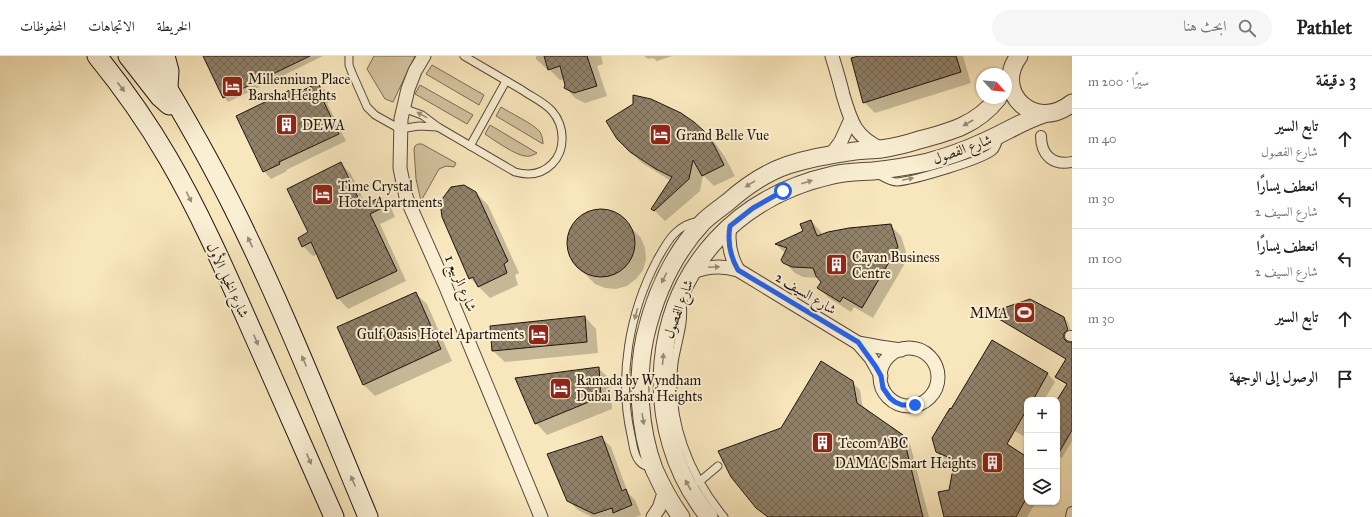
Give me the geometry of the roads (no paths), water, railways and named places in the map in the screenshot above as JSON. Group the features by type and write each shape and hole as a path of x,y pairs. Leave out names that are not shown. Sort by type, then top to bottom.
{"main road":[{"name":"شارع الخيل الأول","path":"97,56 146,121 189,196 236,294 334,517"},
{"path":"128,56 160,97 173,108 182,113"},
{"path":"148,56 182,113 238,216 303,359 368,517"},
{"path":"165,56 169,71 168,89"}],"street":[{"name":"شارع الربيع 1","path":"424,56 415,71 408,89 400,129 400,168 406,198 438,268 541,517"},
{"path":"832,56 851,119 859,133 882,149"},
{"path":"1011,68 1019,56"},
{"path":"1012,88 1020,103 1027,109 1044,114"},
{"name":"شارع الفصول","path":"710,517 701,507 687,485 676,462 668,434 663,406 661,377 664,348 671,319 681,292 691,273 711,245 730,226 753,208 768,198 799,184 834,175 915,165 946,157 965,151 1022,122 1044,114 1055,113 1072,103"},
{"name":"شارع الفصول","path":"681,517 665,490 655,469 646,440 641,409 640,378 643,347 650,316 660,287 671,263 686,241 704,221 737,193 768,174 788,165 831,155 882,149 954,131 969,124 992,104"},
{"path":"831,155 841,141 851,119"},
{"path":"1041,136 1041,143 1044,151 1049,157 1056,162 1072,164"},
{"path":"730,226 728,241 729,247 731,256 738,270"},
{"name":"شارع السيف 2","path":"691,273 714,267 738,270 858,342 880,348 901,350"},
{"name":"شارع السيف 2","path":"858,342 871,358 881,376"},
{"path":"910,348 926,353 932,359 938,371 936,387 932,395 915,405 902,405 895,402 885,392 881,383 881,376 887,359 893,353 910,348"},
{"path":"653,517 659,508 665,490"},
{"path":"1071,517 1072,512"}],"lane":[{"path":"349,56 349,65 367,107 379,118 400,129 419,126 438,127"},
{"path":"403,108 422,115 438,127 515,172 523,174 538,173 546,169 553,163 561,150 562,138 560,124 557,117 546,105 464,56"},
{"path":"470,146 506,81"},
{"path":"681,292 684,316 674,365 673,386 678,428 684,449 699,482 724,517"},
{"path":"699,482 718,466"}],"place":[{"name":"Millennium Place Barsha Heights","path":"232,87"},
{"name":"DEWA","path":"287,125"},
{"name":"Grand Belle Vue","path":"661,135"},
{"name":"Time Crystal Hotel Apartments","path":"323,194"},
{"name":"Cayan Business Centre","path":"837,265"},
{"name":"MMA","path":"1024,313"},
{"name":"Gulf Oasis Hotel Apartments","path":"539,334"},
{"name":"Ramada by Wyndham Dubai Barsha Heights","path":"560,388"},
{"name":"Tecom ABC","path":"823,443"},
{"name":"DAMAC Smart Heights","path":"992,463"}]}
